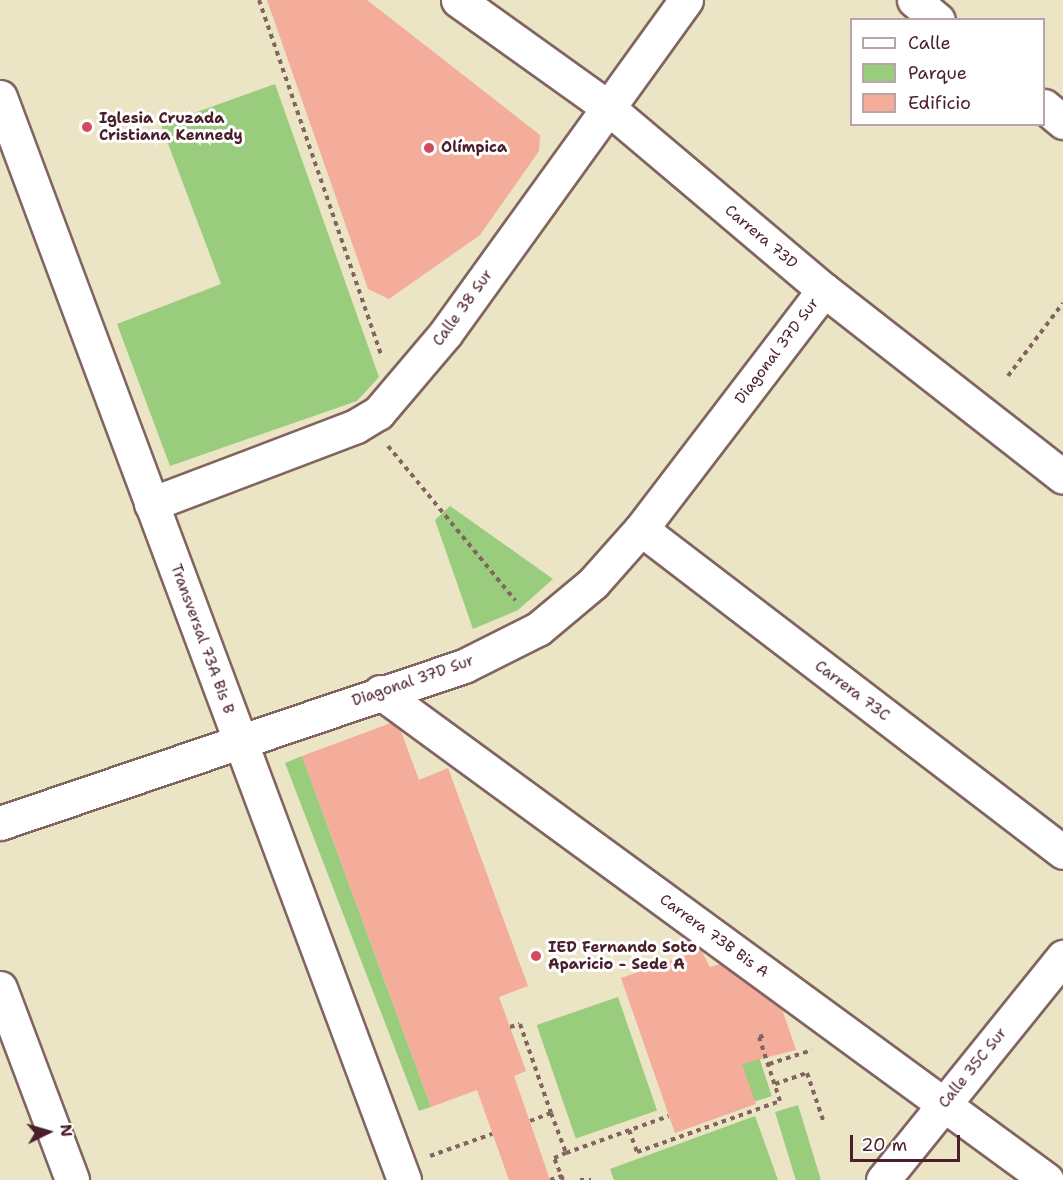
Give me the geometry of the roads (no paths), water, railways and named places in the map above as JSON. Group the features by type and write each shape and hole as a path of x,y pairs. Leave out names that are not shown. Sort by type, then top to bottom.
{"street":[{"name":"Carrera 73D","path":"458,0 606,106 824,290 1063,477"},
{"name":"Calle 38 Sur","path":"151,504 367,420 395,395 445,334 606,106 686,0"},
{"path":"914,0 936,18"},
{"name":"Transversal 73A Bis B","path":"0,97 240,741 415,1169"},
{"path":"1045,107 1063,122"},
{"name":"Diagonal 37D Sur","path":"0,823 465,666 538,629 593,583 641,529 824,290"},
{"name":"Carrera 73C","path":"641,529 1063,852"},
{"name":"Carrera 73B Bis A","path":"380,693 1047,1180"},
{"name":"Calle 35C Sur","path":"884,1180 1063,957"},
{"path":"0,988 72,1180"}],"place":[{"name":"Iglesia Cruzada Cristiana Kennedy","path":"87,127"},
{"name":"Olímpica","path":"429,148"},
{"name":"IED Fernando Soto Aparicio - Sede A","path":"536,956"}]}
